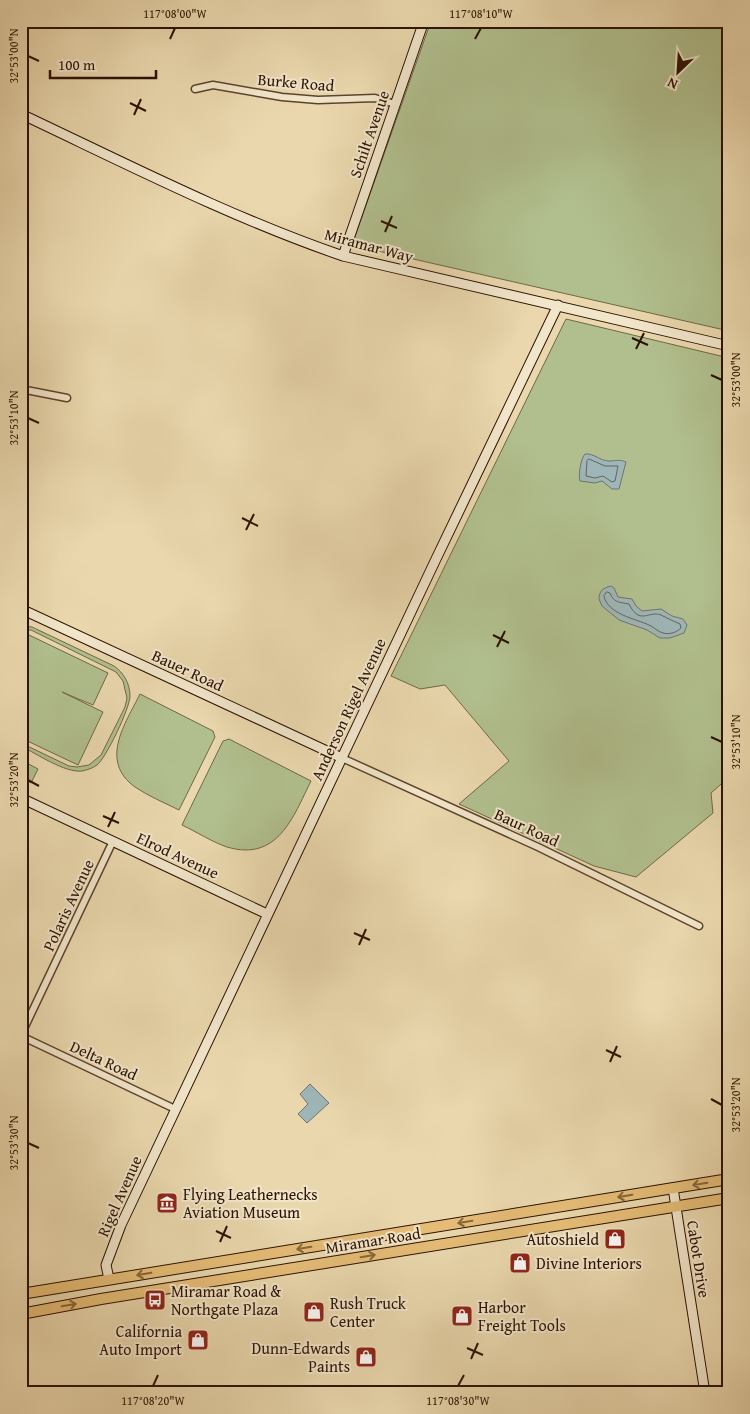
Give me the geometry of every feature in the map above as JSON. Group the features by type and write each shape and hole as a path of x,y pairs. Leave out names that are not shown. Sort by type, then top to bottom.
{"main road":[{"name":"Miramar Road","path":"21,1294 729,1179"},
{"name":"Miramar Road","path":"21,1314 101,1299 729,1198"}],"street":[{"name":"Schilt Avenue","path":"344,256 424,21"},
{"name":"Burke Road","path":"195,89 213,85 282,97 325,100 375,98 395,104"},
{"name":"Miramar Way","path":"21,114 230,212 293,239 344,256 729,346"},
{"name":"Anderson Rigel Avenue","path":"167,1127 558,305"},
{"path":"21,389 67,398"},
{"name":"Bauer Road","path":"21,609 342,758"},
{"name":"Baur Road","path":"342,758 538,847 699,926"},
{"name":"Elrod Avenue","path":"21,798 267,914"},
{"name":"Polaris Avenue","path":"21,1036 114,841"},
{"name":"Delta Road","path":"21,1036 175,1109"},
{"name":"Rigel Avenue","path":"109,1279 106,1265 121,1226 167,1127"},
{"name":"Cabot Drive","path":"673,1188 705,1393"}],"green space":[{"path":"431,21 729,21 729,331 352,245"},
{"path":"566,319 729,358 729,777 711,793 713,813 636,877 594,866 459,804 509,761 445,685 420,689 391,676"},
{"path":"21,626 32,627 114,666 126,679 130,696 126,711 106,753 94,767 82,771 68,769 21,746 21,743 69,766 89,765 101,755 125,707 127,698 123,681 116,672 31,630 21,630"},
{"path":"29,635 108,673 93,705 62,692 103,712 78,765 21,738 21,643"},
{"path":"140,694 213,731 215,737 179,810 135,787 124,777 118,766 118,742"},
{"path":"229,739 311,781 290,822 271,842 259,848 245,850 227,847 182,825 223,741"},
{"path":"21,760 38,769 31,783 21,778"}],"water":[{"path":"585,454 606,461 619,460 626,462 619,489 612,489 602,481 595,483 580,481 580,467"},
{"path":"611,586 618,597 632,599 642,611 661,609 672,616 683,619 687,625 684,633 670,638 660,638 647,630 619,620 602,606 599,599 602,590"},
{"path":"310,1084 329,1103 307,1123 298,1114 308,1104 300,1094"}],"place":[{"name":"Flying Leathernecks Aviation Museum","path":"167,1203"},
{"name":"Autoshield","path":"615,1239"},
{"name":"Divine Interiors","path":"520,1263"},
{"name":"Miramar Road & Northgate Plaza","path":"155,1300"},
{"name":"Rush Truck Center","path":"314,1312"},
{"name":"Harbor Freight Tools","path":"462,1316"},
{"name":"California Auto Import","path":"198,1340"},
{"name":"Dunn-Edwards Paints","path":"366,1357"}]}
